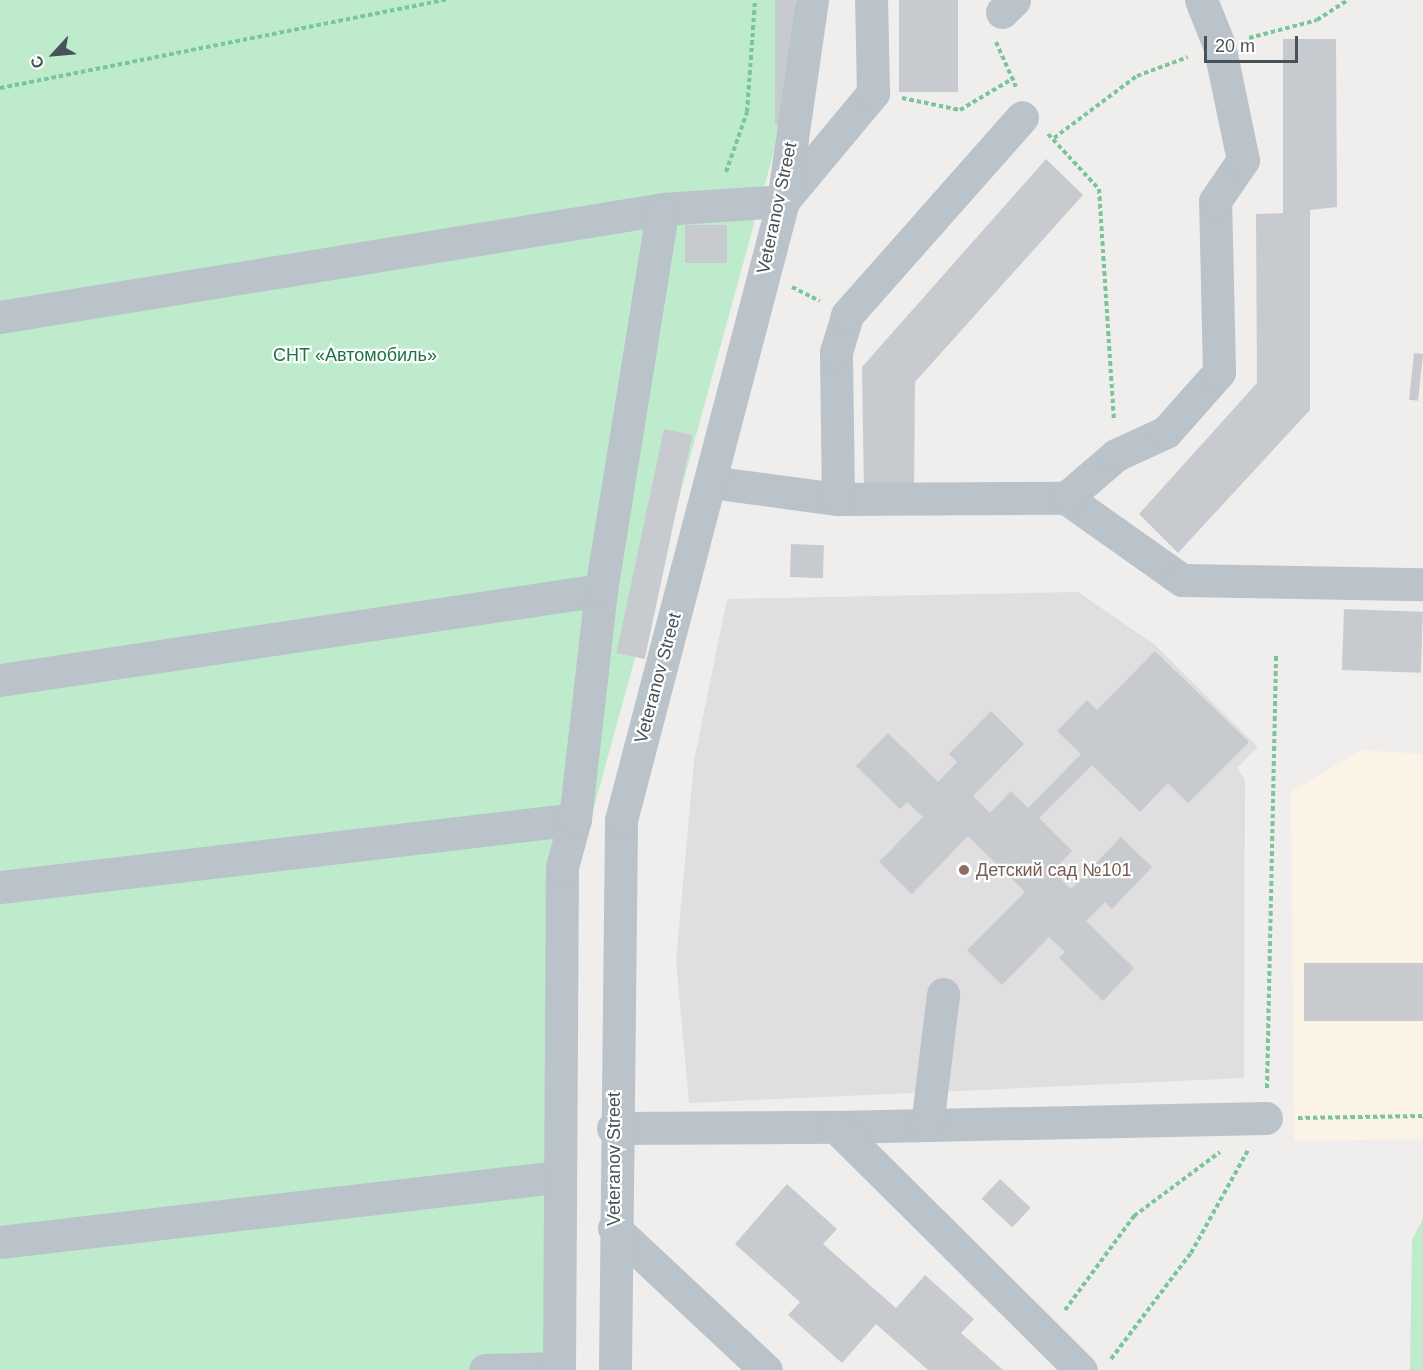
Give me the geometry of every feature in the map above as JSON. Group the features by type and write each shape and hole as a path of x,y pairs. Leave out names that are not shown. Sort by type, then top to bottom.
{"street":[{"name":"Veteranov Street","path":"615,1370 614,1128 621,820 783,201 812,0"},
{"path":"0,317 663,209 714,203 783,201 873,93 871,0"},
{"path":"1066,498 1116,455 1166,432 1219,372 1215,201 1243,160 1219,45 1201,0"},
{"path":"837,500 836,352 847,315 1022,117"},
{"path":"485,1370 559,1369 556,1177 562,867 576,819 601,590 663,209"},
{"path":"710,482 837,500 1066,498 1182,580 1423,584"},
{"path":"0,680 601,590"},
{"path":"0,887 576,819"},
{"path":"927,1125 943,994"},
{"path":"614,1128 836,1127 1266,1118"},
{"path":"836,1127 1081,1370"},
{"path":"0,1242 556,1177"},
{"path":"614,1228 766,1370"}],"path":[{"path":"0,88 446,0"},
{"path":"714,203 747,112 756,0"},
{"path":"1053,138 1137,76 1219,45 1317,20 1348,0"},
{"path":"1008,6 990,29 1014,78 1022,117 1053,138 1099,189 1116,455"},
{"path":"873,93 960,110 1014,78"},
{"path":"765,273 847,315"},
{"path":"1102,1370 1191,1253 1266,1118 1276,653"},
{"path":"1046,1336 1134,1216 1266,1118 1423,1116"}],"shaded area":[{"name":"Детский сад №101","path":"1078,592 1154,644 1258,747 1237,768 1245,780 1244,1078 689,1103 676,961 694,761 727,599"},
{"path":"1361,750 1423,754 1423,1139 1294,1141 1291,792"}],"green space":[{"name":"СНТ «Автомобиль»","path":"0,0 796,0 774,151 576,873 571,1370 0,1370"},
{"path":"1423,1219 1423,1370 1410,1370 1412,1240"}],"building":[{"path":"775,0 795,0 795,125 775,125"},
{"path":"899,0 958,0 958,92 899,92"},
{"path":"1283,39 1336,39 1337,207 1310,210 1310,410 1178,553 1139,514 1257,383 1256,214 1283,213"},
{"path":"1046,159 1083,195 915,382 914,492 864,494 862,367"},
{"path":"685,225 727,225 727,263 685,263"},
{"path":"1414,353 1423,354 1418,401 1409,400"},
{"path":"664,429 692,435 645,659 616,653"},
{"path":"791,544 824,545 823,578 790,577"},
{"path":"1344,609 1423,612 1421,673 1342,670"},
{"path":"1155,651 1249,742 1188,803 1168,783 1140,812 1092,765 1039,818 1072,851 1053,871 1071,889 1121,837 1152,867 1112,909 1105,902 1086,921 1134,968 1103,1001 1059,958 1065,952 1049,937 1002,985 967,950 1025,892 968,836 912,894 879,862 923,817 907,802 900,809 856,766 888,733 938,782 957,762 949,754 991,711 1024,744 973,796 990,813 1011,791 1028,808 1081,754 1057,731 1087,700 1097,710"},
{"path":"1304,963 1423,963 1423,1021 1304,1021"},
{"path":"1000,1179 1031,1208 1012,1227 982,1199"},
{"path":"787,1184 837,1229 823,1244 896,1308 925,1275 974,1319 961,1333 1003,1370 928,1370 876,1324 842,1363 788,1315 800,1302 735,1244"}],"place":[{"name":"Детский сад №101","path":"964,870"}]}
